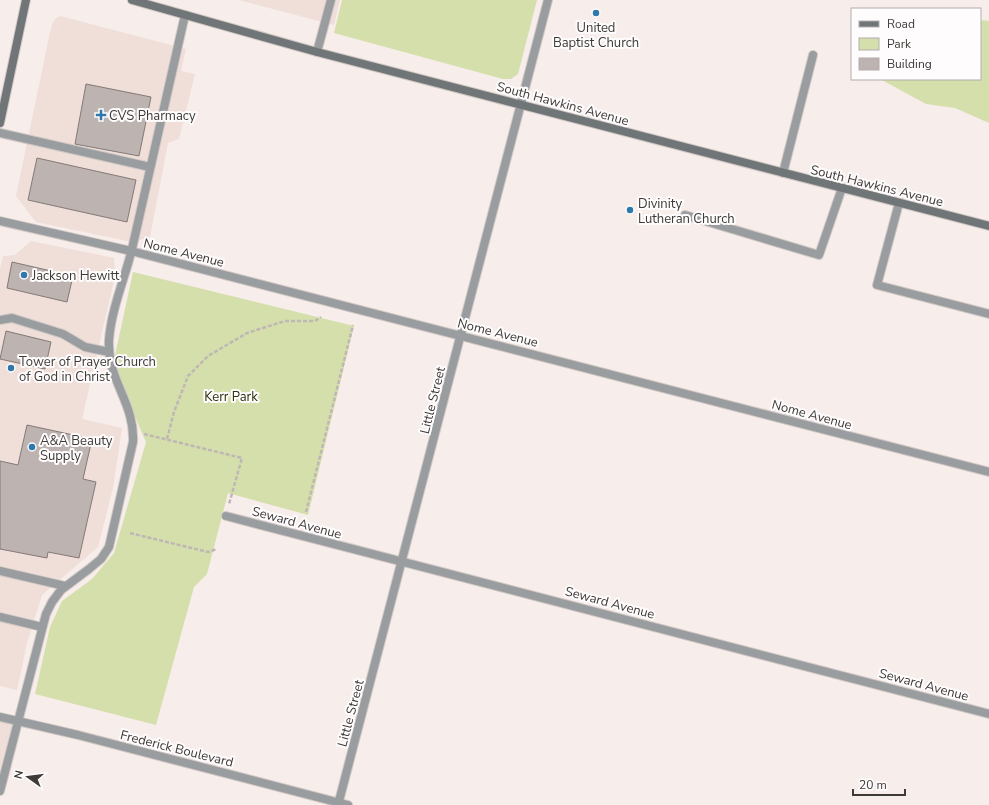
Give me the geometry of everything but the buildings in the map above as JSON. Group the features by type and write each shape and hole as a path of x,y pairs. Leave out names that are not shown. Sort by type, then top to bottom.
{"street":[{"path":"0,123 26,0"},
{"name":"South Hawkins Avenue","path":"132,0 317,52 989,226"},
{"path":"317,52 331,0"},
{"name":"Little Street","path":"338,804 548,0"},
{"path":"0,790 42,627 52,602 65,586 101,559 108,546 133,442 134,432 130,413 110,366 109,338 131,251 185,15"},
{"path":"783,173 813,55"},
{"path":"0,133 150,167"},
{"path":"685,215 819,255 842,188"},
{"path":"899,203 877,285 989,314"},
{"name":"Nome Avenue","path":"0,221 131,251 989,472"},
{"path":"0,320 12,318 63,334 85,347 109,352"},
{"name":"Seward Avenue","path":"226,516 989,714"},
{"path":"0,571 65,586"},
{"path":"0,617 42,627"},
{"name":"Frederick Boulevard","path":"0,717 78,735 338,804 348,805"}],"path":[{"path":"166,440 174,412 188,376 208,356 247,333 284,321 315,321 321,317"},
{"path":"306,512 353,325"},
{"path":"134,432 242,458 226,516"},
{"path":"130,533 208,552 217,549"}],"shaded area":[{"path":"239,0 340,0 334,25"},
{"path":"60,16 186,49 181,71 195,74 179,139 168,143 150,237 132,242 36,222 16,196 49,37 55,19"},
{"path":"31,241 114,258 115,276 82,419 122,428 113,488 98,547 42,595 27,643 17,690 0,686 0,269 3,256 15,255"},
{"path":"0,717 17,722 0,795"}],"green space":[{"path":"342,0 537,0 518,74 511,79 503,79 334,33"},
{"path":"983,20 989,21 989,123 955,108 926,104 882,80 981,80 981,21"},
{"name":"Kerr Park","path":"133,272 354,326 308,515 228,493 207,574 194,587 156,725 35,694 50,627 62,601 92,579 114,553 146,442 119,380 114,360"}],"place":[{"name":"United Baptist Church","path":"596,13"},
{"name":"CVS Pharmacy","path":"101,115"},
{"name":"Divinity Lutheran Church","path":"630,210"},
{"name":"Jackson Hewitt","path":"24,275"},
{"name":"Tower of Prayer Church of God in Christ","path":"11,368"},
{"name":"A&A Beauty Supply","path":"32,447"}]}
